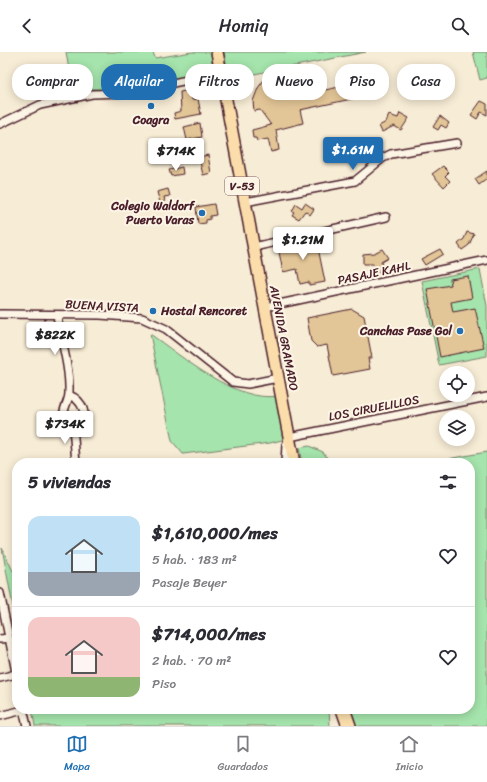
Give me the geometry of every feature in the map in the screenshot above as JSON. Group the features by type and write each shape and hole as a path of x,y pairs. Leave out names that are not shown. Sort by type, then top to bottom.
{"highway":[{"path":"344,714 350,726"}],"main road":[{"name":"AVENIDA GRAMADO","path":"217,52 219,64"},
{"name":"AVENIDA GRAMADO","path":"226,100 293,458"},
{"path":"342,714 343,726"}],"street":[{"path":"0,124 40,105 92,94 125,93 185,80"},
{"path":"245,202 355,181 383,158 391,154 457,143"},
{"path":"254,247 386,217"},
{"name":"PASAJE KAHL","path":"265,307 487,260"},
{"path":"0,314 57,315"},
{"name":"BUENA VISTA","path":"76,458 73,426 68,425 63,414 69,395 68,369 60,337 57,315 100,315 142,318 166,329 233,382 248,384 278,378"},
{"path":"69,395 82,405 84,410 84,417 80,423 73,426"},
{"name":"LOS CIRUELILLOS","path":"290,437 487,397"},
{"path":"285,458 286,445 290,437"},
{"path":"0,593 1,606 12,652"},
{"path":"0,640 9,638"},
{"path":"0,678 12,677"},
{"path":"0,716 12,713"},
{"path":"24,714 27,726"}],"green space":[{"path":"66,52 153,52 155,58 192,52 212,52 215,64 185,64 185,77 177,79 177,64 101,64 101,89 93,89 93,64 68,64"},
{"path":"224,52 366,52 305,64 262,64 262,72 254,74 254,64 226,64"},
{"path":"473,52 487,52 487,78 480,80"},
{"name":"Canchas Pase Gol","path":"480,269 487,306 487,356 439,365 422,281"},
{"path":"150,334 194,366 228,386 262,396 278,396 286,439 270,443 183,454 172,441"},
{"path":"309,446 323,452 327,458 301,458 299,448"},
{"path":"487,452 487,726 348,726 349,714 475,714 475,458 453,458"},
{"path":"2,548 12,569 12,601"},
{"path":"33,714 329,714 330,726 35,726"}],"building":[{"path":"262,82 262,100 327,100 327,90 335,88 335,100 347,100 300,110 303,123 276,130 279,150 271,152 268,139 257,141 256,138 253,138 252,130 271,125 260,110 254,111 253,101"},
{"path":"185,91 185,100 198,100 201,114 175,119 174,113 181,111 180,92"},
{"path":"481,101 487,104 487,115 481,112 477,119 471,115"},
{"path":"400,113 409,118 401,130 394,126 382,132 379,126 386,122 389,115 398,118"},
{"path":"440,116 449,123 446,128 441,125 438,130 433,127"},
{"path":"200,123 202,137 187,140 184,127"},
{"path":"208,155 211,173 203,175 200,162 196,162 195,158"},
{"path":"443,166 449,172 445,176 450,181 444,187 432,174"},
{"path":"182,167 183,174 171,176 169,170"},
{"path":"487,171 487,179 479,185 475,179"},
{"path":"168,189 170,196 164,197 165,201 160,203 157,192"},
{"path":"305,203 314,209 310,215 305,211 299,219 292,215 294,212 292,211 296,204 302,208"},
{"path":"214,204 216,215 210,216 210,219 206,220 206,223 198,224 196,207"},
{"path":"467,232 474,234 469,245 462,250 458,244 464,239"},
{"path":"316,238 325,282 309,285 309,282 300,284 297,269 283,272 278,247"},
{"path":"382,249 388,258 381,262 383,271 378,273 373,264 363,264 363,254 374,253"},
{"path":"440,249 443,254 425,265 421,259"},
{"path":"468,276 472,298 451,302 453,312 475,308 484,348 440,357 427,289 451,285 450,279"},
{"path":"352,309 364,316 372,358 368,358 370,369 333,376 327,345 317,347 311,341 307,318"}],"place":[{"name":"Coagra","path":"151,106"},
{"name":"Colegio Waldorf Puerto Varas","path":"202,213"},
{"name":"Hostal Rencoret","path":"153,311"},
{"name":"Canchas Pase Gol","path":"460,331"}]}
